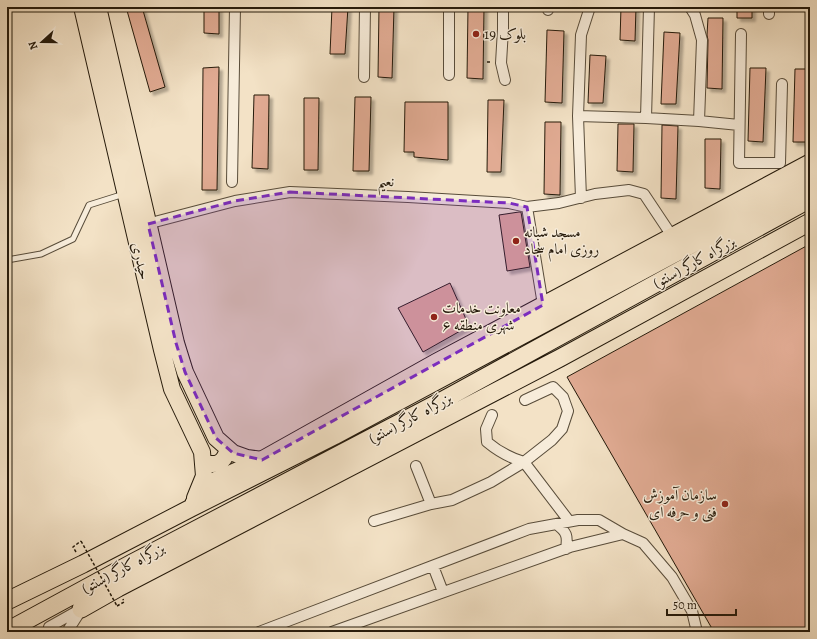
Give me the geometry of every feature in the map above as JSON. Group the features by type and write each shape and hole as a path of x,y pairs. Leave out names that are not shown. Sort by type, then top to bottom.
{"highway":[{"path":"191,508 210,483 262,460 543,305 810,163"},
{"name":"بزرگراه کارگر (سنتو)","path":"8,598 83,564 334,436 810,181"},
{"name":"بزرگراه کارگر (سنتو)","path":"7,631 132,563 445,399 810,199"},
{"path":"82,609 118,588 560,358 810,222"}],"main road":[{"name":"حیدری","path":"82,7 125,194 141,226 185,372 216,438 233,453 247,458 262,460"},
{"name":"حیدری","path":"98,7 141,226 162,350 172,390 202,452 204,476 191,508"},
{"path":"203,462 211,465 219,463 226,457 228,449"}],"street":[{"path":"232,182 235,7"},
{"path":"364,77 365,7"},
{"path":"449,7 449,75"},
{"path":"503,7 501,63 505,80"},
{"path":"581,198 578,116 581,35 590,7"},
{"path":"646,118 649,7"},
{"path":"690,7 695,15 702,40 699,121"},
{"path":"741,34 739,163 780,164 782,84"},
{"path":"578,116 646,118 739,125"},
{"name":"نعیم","path":"141,226 235,201 290,192 494,202 509,203 527,207 559,203 595,194 629,190 644,194 672,236"},
{"path":"527,207 543,305"},
{"path":"374,521 431,504 452,500 491,482 524,462 552,440 562,429 568,411 563,397 553,387 525,400"},
{"path":"492,415 486,429 487,442 497,451 512,459 524,462 569,521"},
{"path":"416,466 431,504"},
{"path":"259,632 529,529 569,521 599,520 623,534 643,543 672,577 692,611 697,632"},
{"path":"556,524 563,529 568,538 566,549"},
{"path":"332,632 352,629 443,592 566,549 623,534"},
{"path":"433,566 443,592"},
{"path":"45,610 49,630 82,609"},
{"path":"67,632 82,609"}],"lane":[{"path":"7,260 41,254 73,239 89,205 125,194"}],"path":[{"path":"73,547 81,541 117,606 124,602"}],"highlighted area":[{"path":"290,192 509,203 527,207 543,305 262,460 233,453 216,438 185,372 176,343 148,224 235,201"}],"building":[{"path":"126,7 142,7 165,87 150,92"},
{"path":"204,7 219,7 219,34 204,33"},
{"path":"332,7 348,7 345,54 330,54"},
{"path":"379,7 394,7 392,78 378,77"},
{"name":"بلوک 19","path":"468,7 484,7 483,79 467,78"},
{"path":"621,7 636,7 635,41 620,40"},
{"path":"737,7 752,7 752,18 737,18"},
{"path":"708,18 723,18 722,89 707,88"},
{"path":"547,30 564,31 562,103 545,102"},
{"path":"664,32 680,33 676,104 661,104"},
{"path":"590,55 606,56 603,103 588,103"},
{"path":"219,67 217,190 202,190 203,68"},
{"path":"750,68 766,68 763,142 748,141"},
{"path":"795,69 810,69 807,142 793,142"},
{"path":"254,95 269,95 268,169 252,168"},
{"path":"355,97 371,97 369,171 353,171"},
{"path":"304,98 319,98 318,170 304,170"},
{"path":"488,100 504,100 501,172 487,172"},
{"path":"405,102 448,102 448,160 414,157 414,152 404,152"},
{"path":"545,122 561,122 560,195 544,194"},
{"path":"618,124 634,124 633,172 617,171"},
{"path":"662,125 678,126 676,199 661,198"},
{"path":"705,139 721,139 720,189 705,188"},
{"name":"مسجد شبانه روزی امام سجاد","path":"521,212 530,267 507,271 499,215"},
{"name":"سازمان آموزش فنی و حرفه ای","path":"810,244 810,632 714,632 567,377"},
{"name":"معاونت خدمات شهری منطقه ۶","path":"450,283 469,326 423,352 398,308"}],"place":[{"name":"بلوک 19","path":"476,34"},
{"name":"مسجد شبانه روزی امام سجاد","path":"516,241"},
{"name":"معاونت خدمات شهری منطقه ۶","path":"434,317"},
{"name":"سازمان آموزش فنی و حرفه ای","path":"725,504"}]}
